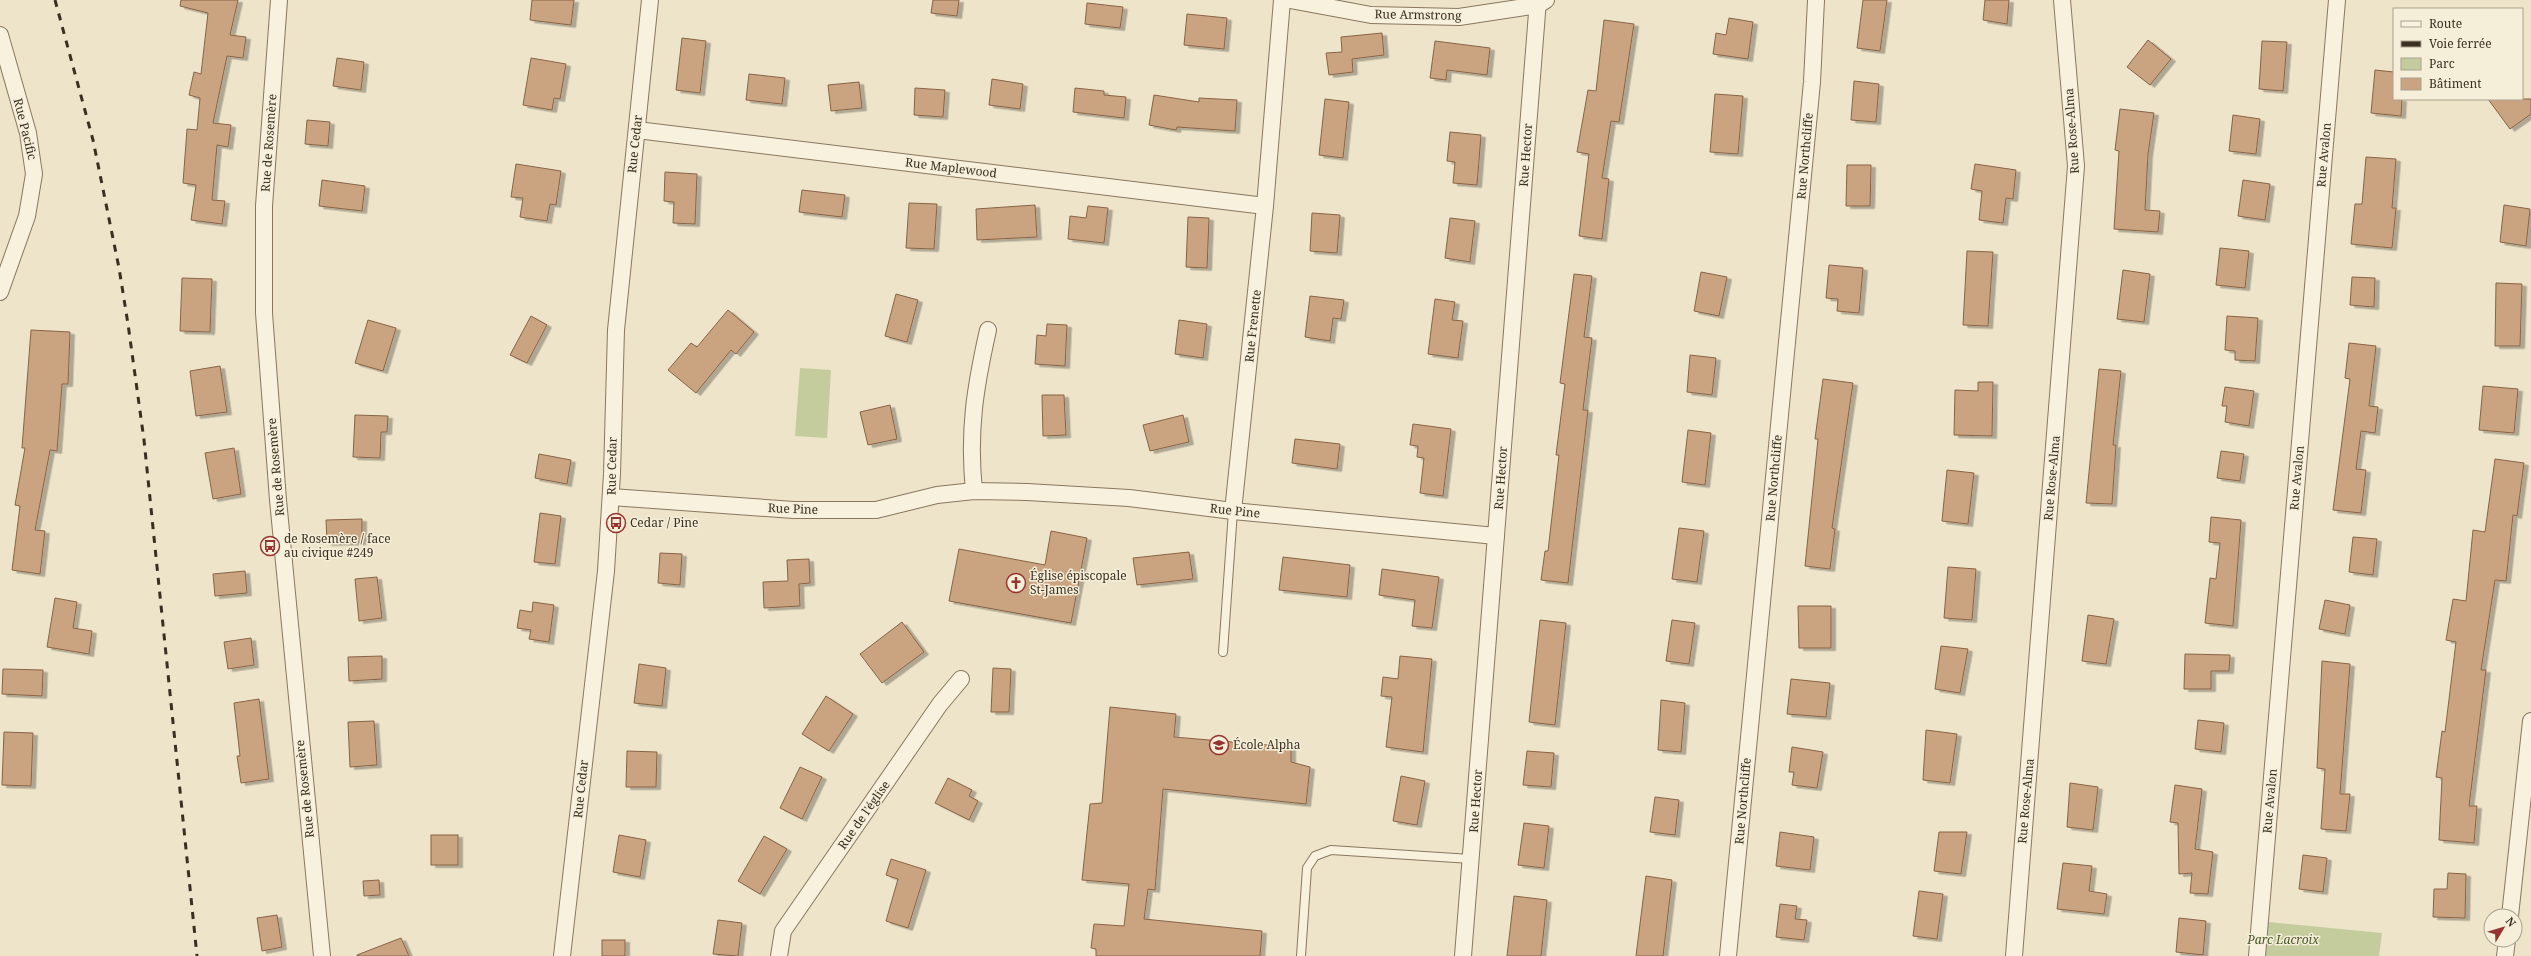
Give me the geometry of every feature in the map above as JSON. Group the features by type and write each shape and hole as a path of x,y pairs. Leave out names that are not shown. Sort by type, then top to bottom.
{"street":[{"name":"Rue de Rosemère","path":"279,0 264,206 264,313 278,500 322,956"},
{"name":"Rue Cedar","path":"562,956 606,571 611,497 616,330 650,0"},
{"name":"Rue Frenette","path":"1233,511 1265,206 1282,0"},
{"name":"Rue Armstrong","path":"1290,0 1371,15 1460,17 1541,2"},
{"name":"Rue Northcliffe","path":"1728,956 1812,82 1816,0"},
{"name":"Rue Rose-Alma","path":"2014,956 2076,166 2062,0"},
{"name":"Rue Avalon","path":"2257,956 2337,0"},
{"name":"Rue Hector","path":"1464,956 1496,536 1541,2"},
{"name":"Rue Pacific","path":"0,35 28,133 34,174 27,216 0,292"},
{"name":"Rue Maplewood","path":"637,130 1265,206"},
{"path":"974,491 970,452 972,419 988,330"},
{"name":"Rue Pine","path":"611,497 794,510 876,510 937,495 974,491 1129,498 1233,511 1496,536"},
{"name":"Rue de l'église","path":"779,956 783,931 940,704 961,679"},
{"path":"2511,908 2531,721"}],"lane":[{"name":"Rue Frenette","path":"1223,652 1233,511"},
{"path":"1301,956 1307,868 1316,856 1331,850 1471,859"}],"green space":[{"path":"800,368 831,370 827,438 795,436"},
{"name":"Parc Lacroix","path":"2268,922 2382,933 2379,956 2264,956"}],"building":[{"path":"181,0 238,0 230,35 246,37 243,58 227,56 213,123 231,125 228,147 217,145 212,200 225,201 222,224 191,220 196,185 183,183 187,129 197,130 200,98 189,95 194,72 201,74 208,13 180,6"},
{"path":"532,0 574,0 571,25 530,20"},
{"path":"933,0 959,0 957,16 931,13"},
{"path":"1863,0 1887,0 1880,51 1857,48"},
{"path":"1985,0 2009,0 2007,24 1983,20"},
{"path":"1087,3 1123,7 1120,28 1085,24"},
{"path":"1187,14 1227,18 1224,49 1184,45"},
{"path":"1729,18 1753,22 1748,59 1713,54 1716,33 1726,35"},
{"path":"1604,20 1634,24 1619,122 1611,121 1602,178 1609,179 1602,239 1579,236 1589,154 1577,152 1588,90 1596,91"},
{"path":"1382,33 1384,55 1352,59 1353,72 1329,75 1326,53 1342,52 1341,37"},
{"path":"682,38 706,41 700,93 676,90"},
{"path":"2148,40 2171,59 2150,85 2127,67"},
{"path":"1435,41 1490,48 1487,75 1447,70 1446,80 1430,78"},
{"path":"2262,41 2287,42 2283,91 2259,89"},
{"path":"337,58 364,62 361,90 333,86"},
{"path":"531,58 566,64 560,99 554,98 552,110 523,105"},
{"path":"2375,70 2393,72 2393,100 2402,100 2401,116 2371,113"},
{"path":"749,74 785,78 782,104 746,100"},
{"path":"992,79 1023,84 1020,109 989,105"},
{"path":"1854,81 1879,84 1876,122 1851,120"},
{"path":"859,82 862,108 831,111 828,85"},
{"path":"915,88 945,90 943,117 914,115"},
{"path":"1075,88 1104,91 1104,95 1126,97 1124,118 1073,112"},
{"path":"1715,94 1743,96 1738,154 1710,152"},
{"path":"1154,95 1199,102 1199,98 1237,100 1235,131 1177,127 1176,130 1149,125"},
{"path":"1325,99 1349,102 1343,158 1319,155"},
{"path":"2531,99 2531,114 2510,129 2489,100"},
{"path":"2120,109 2154,113 2148,154 2145,210 2160,211 2158,232 2114,229 2119,151 2115,150"},
{"path":"2233,115 2260,119 2256,154 2229,151"},
{"path":"307,120 330,122 328,146 305,144"},
{"path":"1450,132 1481,135 1477,185 1453,183 1455,162 1447,161"},
{"path":"2366,157 2396,159 2392,208 2396,208 2392,248 2351,244 2355,204 2362,204"},
{"path":"516,164 561,171 556,205 550,204 547,221 520,217 523,198 511,197"},
{"path":"1975,164 2016,170 2013,199 2006,198 2003,223 1979,220 1982,191 1971,189"},
{"path":"1847,165 1871,165 1870,206 1846,206"},
{"path":"665,172 697,174 695,224 673,223 674,202 664,201"},
{"path":"322,180 365,186 362,211 319,206"},
{"path":"2243,180 2270,184 2265,220 2238,216"},
{"path":"802,190 845,195 842,217 799,212"},
{"path":"909,203 937,204 934,249 906,248"},
{"path":"1035,205 1037,237 977,240 976,209"},
{"path":"2504,205 2530,209 2526,246 2500,242"},
{"path":"1088,206 1108,208 1104,243 1068,239 1070,216 1086,218"},
{"path":"1312,213 1340,215 1337,253 1310,251"},
{"path":"1188,217 1209,218 1207,268 1186,267"},
{"path":"1450,218 1475,221 1470,262 1445,258"},
{"path":"2220,248 2249,251 2245,288 2216,285"},
{"path":"1967,251 1993,252 1988,326 1963,325"},
{"path":"1829,265 1863,268 1859,313 1837,311 1838,299 1826,298"},
{"path":"2123,270 2150,274 2144,322 2117,319"},
{"path":"1701,272 1727,277 1719,316 1694,311"},
{"path":"1574,274 1592,276 1584,337 1592,338 1583,410 1588,410 1568,583 1541,580 1545,551 1548,551 1559,455 1556,455 1565,384 1560,383"},
{"path":"2352,277 2375,278 2374,307 2350,305"},
{"path":"182,278 212,279 210,332 180,331"},
{"path":"2496,283 2522,284 2520,346 2495,346"},
{"path":"896,294 918,300 907,342 885,336"},
{"path":"1310,296 1344,300 1341,319 1333,318 1330,341 1305,337"},
{"path":"1435,299 1455,302 1452,320 1463,321 1458,358 1428,354"},
{"path":"728,310 754,332 736,354 731,350 696,393 668,370 691,343 697,347"},
{"path":"531,316 547,325 527,363 510,355"},
{"path":"2227,316 2258,318 2255,361 2235,360 2235,351 2225,350"},
{"path":"368,320 396,328 383,371 355,363"},
{"path":"1179,320 1207,324 1203,358 1175,354"},
{"path":"1047,324 1067,325 1065,366 1035,364 1037,335 1046,336"},
{"path":"31,330 70,332 68,384 62,384 57,451 50,450 35,530 45,531 40,574 12,570 20,506 15,505 25,448 22,448"},
{"path":"2349,343 2376,346 2369,406 2378,407 2375,433 2361,431 2356,469 2366,470 2361,513 2333,510 2350,379 2345,378"},
{"path":"1690,355 1716,358 1712,395 1687,392"},
{"path":"220,366 227,412 196,416 190,371"},
{"path":"2099,369 2121,371 2113,445 2116,445 2112,504 2086,503"},
{"path":"1823,379 1853,383 1832,528 1835,529 1830,569 1805,566 1818,439 1815,439"},
{"path":"1978,382 1993,382 1992,436 1954,435 1955,390 1978,391"},
{"path":"2483,386 2518,389 2514,433 2479,430"},
{"path":"2225,387 2254,391 2249,426 2225,422 2227,406 2222,406"},
{"path":"1042,395 1064,395 1066,435 1043,436"},
{"path":"890,405 897,439 868,445 860,412"},
{"path":"355,415 388,416 387,432 381,432 380,458 353,457"},
{"path":"1183,415 1189,442 1150,451 1143,425"},
{"path":"1413,424 1451,429 1443,496 1420,493 1424,458 1417,457 1418,446 1410,445"},
{"path":"1688,430 1711,433 1705,485 1682,482"},
{"path":"1295,439 1340,444 1337,469 1292,463"},
{"path":"234,448 241,494 213,499 205,453"},
{"path":"2221,451 2244,454 2240,481 2217,478"},
{"path":"539,454 571,460 567,484 535,478"},
{"path":"2495,459 2524,463 2517,516 2513,515 2506,581 2495,580 2481,670 2486,670 2469,806 2477,806 2474,843 2439,840 2442,778 2436,777 2442,731 2445,732 2456,642 2446,640 2453,599 2466,601 2473,530 2485,532"},
{"path":"1947,470 1974,473 1968,524 1942,521"},
{"path":"540,513 561,516 555,564 534,562"},
{"path":"2211,517 2241,520 2233,626 2205,623 2210,578 2216,579 2220,543 2209,542"},
{"path":"362,519 362,542 327,543 326,520"},
{"path":"1679,528 1704,531 1697,582 1672,579"},
{"name":"Église épiscopale St-James","path":"1051,531 1087,538 1071,623 949,601 959,549 1045,565"},
{"path":"2353,537 2377,539 2373,575 2349,572"},
{"path":"1189,552 1193,579 1137,585 1133,558"},
{"path":"660,553 682,554 680,585 658,583"},
{"path":"1283,557 1350,565 1347,597 1279,590"},
{"path":"809,559 810,583 799,584 800,606 764,608 763,582 788,581 787,560"},
{"path":"1948,567 1976,569 1972,620 1944,618"},
{"path":"1382,569 1439,577 1432,628 1412,626 1415,600 1379,595"},
{"path":"245,571 247,593 215,596 213,574"},
{"path":"377,577 382,618 359,621 355,579"},
{"path":"55,598 77,602 73,628 92,631 89,654 47,647"},
{"path":"2325,600 2350,605 2345,634 2319,629"},
{"path":"533,602 554,605 549,642 529,639 531,630 517,628 520,610 532,612"},
{"path":"1798,606 1831,606 1831,648 1799,648"},
{"path":"2088,615 2114,619 2106,664 2082,661"},
{"path":"1540,620 1566,623 1555,725 1529,722"},
{"path":"1672,620 1695,623 1689,664 1666,661"},
{"path":"902,622 924,652 882,683 860,654"},
{"path":"251,638 254,665 228,669 224,642"},
{"path":"1941,646 1968,649 1960,693 1935,689"},
{"path":"2185,654 2230,655 2229,671 2211,671 2211,689 2184,689"},
{"path":"382,656 382,679 349,681 348,657"},
{"path":"1400,656 1432,659 1423,752 1386,747 1392,697 1381,696 1383,677 1398,679"},
{"path":"2322,661 2350,664 2340,794 2350,794 2346,831 2321,829 2325,769 2317,768"},
{"path":"639,664 666,668 662,706 634,703"},
{"path":"993,668 1011,669 1009,712 991,712"},
{"path":"3,669 43,670 42,696 2,694"},
{"path":"1791,679 1830,683 1826,717 1787,714"},
{"path":"826,696 853,714 829,751 802,734"},
{"path":"259,699 269,779 241,783 237,756 240,756 234,703"},
{"path":"1661,700 1685,703 1681,752 1658,750"},
{"name":"École Alpha","path":"1110,707 1176,714 1174,737 1291,747 1291,762 1310,767 1306,804 1163,789 1155,890 1148,889 1144,919 1262,931 1260,956 1096,956 1096,949 1091,948 1094,924 1124,926 1129,884 1082,880 1090,804 1102,803"},
{"path":"2198,720 2224,723 2221,752 2195,749"},
{"path":"374,721 377,765 350,767 348,722"},
{"path":"1926,730 1957,734 1950,783 1923,780"},
{"path":"4,732 33,733 31,786 2,785"},
{"path":"1792,747 1823,752 1817,788 1792,785 1794,772 1789,772"},
{"path":"627,751 657,752 656,787 626,787"},
{"path":"1527,751 1554,753 1551,787 1523,785"},
{"path":"800,767 822,777 802,819 780,808"},
{"path":"1401,776 1425,781 1417,825 1393,821"},
{"path":"948,778 972,790 969,796 978,801 969,820 935,803"},
{"path":"2070,783 2098,787 2093,830 2067,827"},
{"path":"2175,785 2202,789 2195,849 2213,852 2208,894 2190,893 2192,873 2179,874 2178,823 2170,822"},
{"path":"1655,797 1679,800 1675,835 1650,832"},
{"path":"1524,823 1549,826 1544,868 1518,865"},
{"path":"1780,832 1814,837 1810,870 1776,866"},
{"path":"1939,832 1967,832 1961,874 1934,871"},
{"path":"431,835 458,835 458,865 431,865"},
{"path":"619,835 646,840 640,877 613,872"},
{"path":"764,836 787,849 760,894 738,881"},
{"path":"2303,855 2327,858 2323,892 2299,889"},
{"path":"891,859 926,870 908,928 886,921 898,879 886,875"},
{"path":"2063,863 2092,866 2089,891 2107,894 2104,914 2057,909"},
{"path":"2448,873 2466,874 2465,918 2433,917 2434,889 2447,889"},
{"path":"1646,876 1672,880 1663,956 1636,956"},
{"path":"379,880 380,895 364,896 363,881"},
{"path":"1919,891 1943,894 1937,939 1913,936"},
{"path":"1514,896 1547,900 1541,956 1507,956"},
{"path":"1780,904 1797,906 1795,919 1807,920 1804,940 1776,937"},
{"path":"277,915 282,947 262,951 257,918"},
{"path":"2179,918 2206,921 2203,955 2176,952"},
{"path":"718,920 742,923 738,956 713,954"},
{"path":"401,938 409,956 357,956 357,955"},
{"path":"602,940 625,940 625,956 602,956"}],"railway":[{"path":"55,0 93,140 119,268 128,324 144,440 197,956"}],"place":[{"name":"Cedar / Pine","path":"616,523"},
{"name":"de Rosemère / face au civique #249","path":"270,546"},
{"name":"Église épiscopale St-James","path":"1016,583"},
{"name":"École Alpha","path":"1219,745"}]}
